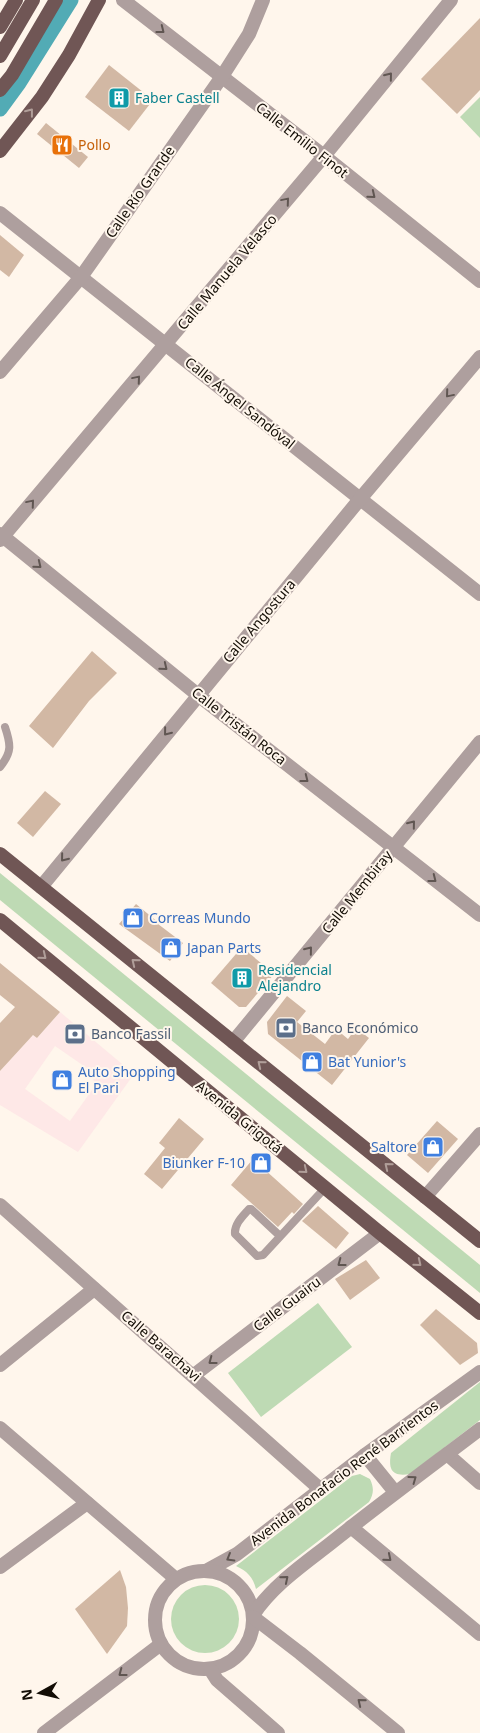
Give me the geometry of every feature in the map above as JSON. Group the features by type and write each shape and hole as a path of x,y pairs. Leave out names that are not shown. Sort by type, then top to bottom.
{"main road":[{"path":"0,56 33,0"},
{"path":"0,90 12,74 56,0"},
{"path":"0,151 42,97 69,55 99,0"},
{"path":"0,27 15,3"},
{"path":"0,854 480,1241"},
{"name":"Avenida Grigotá","path":"2,926 480,1313"}],"street":[{"name":"Calle Emilio Finot","path":"123,0 221,78 324,156 480,281"},
{"name":"Calle Río Grande","path":"0,372 81,277 221,78 249,34 263,0"},
{"name":"Calle Manuela Velasco","path":"1,537 166,345 324,156 450,0"},
{"name":"Calle Ángel Sandóval","path":"0,213 480,594"},
{"name":"Calle Angostura","path":"41,887 360,499 480,357"},
{"name":"Calle Tristán Roca","path":"1,537 198,695 480,915"},
{"name":"Calle Membiray","path":"233,1042 480,742"},
{"path":"426,1197 480,1134"},
{"name":"Calle Barachavi","path":"0,1205 194,1375 320,1489"},
{"name":"Calle Guairu","path":"194,1375 380,1233"},
{"path":"0,1365 94,1289"},
{"name":"Avenida Bonafacio René Barrientos","path":"206,1571 237,1554 365,1455 480,1372"},
{"path":"0,1428 176,1580"},
{"path":"253,1616 264,1599 283,1581 395,1492 480,1429"},
{"path":"447,1454 480,1483"},
{"path":"365,1455 395,1492"},
{"path":"0,1567 87,1503"},
{"path":"351,1527 480,1634"},
{"path":"206,1571 222,1575 236,1584 246,1597 253,1616 252,1628 247,1643 238,1656 225,1665 210,1669 195,1669 181,1664 170,1656 161,1644 156,1630 155,1616 158,1602 165,1589 176,1580 190,1573 206,1571"},
{"path":"253,1616 398,1733"},
{"path":"44,1733 161,1644"},
{"path":"210,1669 217,1680 278,1733"}],"lane":[{"path":"0,767 8,757 10,747 5,727"},
{"path":"280,1236 251,1209 235,1226 234,1230 235,1234 257,1256 260,1256 280,1236 325,1188"}],"shaded area":[{"path":"60,1012 134,1074 78,1152 0,1105 0,1071 33,1035 37,1038","holes":["55,1046 97,1075 93,1080 97,1083 70,1121 25,1089"]}],"green space":[{"path":"480,97 480,138 460,117"},
{"path":"0,873 480,1265 480,1293 0,900"},
{"path":"318,1303 352,1347 261,1417 228,1373"},
{"path":"480,1382 480,1420 410,1474 395,1473 390,1464 391,1453"},
{"path":"360,1474 370,1479 373,1488 369,1502 256,1589 249,1575 236,1566 352,1476"},
{"path":"205,1585 218,1588 229,1595 236,1606 239,1619 236,1632 229,1643 218,1650 205,1653 192,1650 181,1643 174,1632 171,1619 174,1606 181,1595 192,1588"}],"building":[{"path":"480,18 480,90 457,114 421,79"},
{"name":"Faber Castell","path":"109,65 153,100 129,131 85,97"},
{"name":"Pollo","path":"46,123 88,157 79,168 37,134"},
{"path":"0,235 24,255 9,277 0,270"},
{"path":"92,651 117,673 89,701 53,748 29,726"},
{"path":"45,791 61,804 33,837 17,823"},
{"path":"136,904 183,943 170,961 119,924"},
{"name":"Residencial Alejandro","path":"242,947 274,974 246,1007 239,1007 211,983"},
{"path":"0,963 60,1012 37,1038 33,1035 0,1071 0,1023 15,1007 0,995"},
{"path":"287,996 306,1011 297,1022 325,1044 336,1029 348,1039 356,1028 369,1038 332,1085 268,1034 267,1022"},
{"path":"179,1118 204,1139 162,1189 144,1174 165,1148 159,1143"},
{"name":"Saltore","path":"437,1121 458,1139 428,1173 407,1155"},
{"path":"253,1159 303,1204 294,1214 292,1212 278,1227 231,1185"},
{"path":"318,1206 349,1233 336,1249 302,1221"},
{"path":"366,1260 380,1278 350,1300 335,1279"},
{"path":"436,1309 477,1343 478,1353 460,1365 420,1325"},
{"path":"120,1570 126,1587 127,1626 107,1654 75,1609"}],"waterway":[{"path":"0,109 19,83 71,0"}],"place":[{"name":"Faber Castell","path":"119,98"},
{"name":"Pollo","path":"62,145"},
{"name":"Correas Mundo","path":"133,918"},
{"name":"Japan Parts","path":"171,948"},
{"name":"Residencial Alejandro","path":"242,978"},
{"name":"Banco Económico","path":"286,1028"},
{"name":"Banco Fassil","path":"75,1034"},
{"name":"Bat Yunior's","path":"312,1062"},
{"name":"Auto Shopping El Pari","path":"62,1080"},
{"name":"Saltore","path":"433,1147"},
{"name":"Biunker F-10","path":"261,1163"}]}
